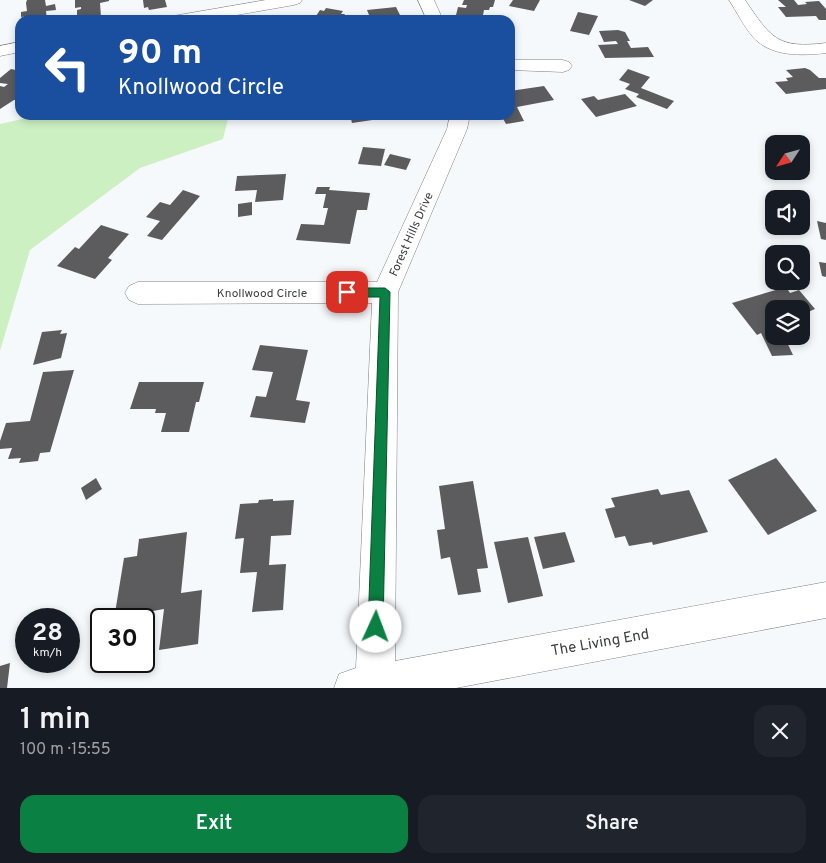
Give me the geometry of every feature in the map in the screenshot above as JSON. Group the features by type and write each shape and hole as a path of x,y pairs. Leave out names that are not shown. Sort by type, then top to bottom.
{"street":[{"path":"208,15 294,0"},
{"path":"426,0 433,15"},
{"path":"737,0 762,36 780,46 800,51 826,48"},
{"path":"0,51 15,49"},
{"path":"515,65 563,66"},
{"name":"Forest Hills Drive","path":"368,686 385,292 457,129 459,120"},
{"name":"Knollwood Circle","path":"138,293 385,292"},
{"name":"The Living End","path":"368,686 826,600"}],"green space":[{"path":"18,120 228,120 223,139 140,168 30,250 0,351 0,124"}],"building":[{"path":"27,0 45,0 46,6 55,4 56,10 46,11 46,15 21,15 21,12 27,11"},
{"path":"75,0 109,0 100,3 101,15 77,15 77,10 81,9 81,7 75,8"},
{"path":"143,0 165,0 167,7 149,10 148,7 144,8"},
{"path":"464,0 495,0 493,7 490,7 489,10 484,10 483,15 456,15 458,7 466,8 467,5 462,5"},
{"path":"513,0 540,0 534,11 509,6"},
{"path":"629,0 653,0 645,6"},
{"path":"778,0 794,0 798,5 807,4 805,2 819,1 826,9 826,20 819,20 816,16 786,17 778,7 786,7"},
{"path":"396,7 400,15 369,15 367,10"},
{"path":"326,8 343,11 341,14 345,14 317,15 320,10 324,11"},
{"path":"578,12 598,16 589,35 570,31"},
{"path":"618,30 625,32 630,41 627,41 631,48 648,47 654,57 605,58 598,45 618,44 616,41 604,42 599,31"},
{"path":"805,68 819,78 826,78 826,89 786,94 775,82 788,81 786,78 793,77 786,70"},
{"path":"11,69 15,70 15,100 0,109 0,86 4,87 8,84 0,83 0,78"},
{"path":"628,69 650,77 641,88 674,101 667,109 636,97 639,94 625,89 630,84 619,80"},
{"path":"544,86 554,100 517,107 524,121 506,124 504,120 515,120 515,90"},
{"path":"625,94 637,106 596,117 581,99 594,96 598,100"},
{"path":"351,120 372,120 352,123"},
{"path":"363,147 385,149 381,166 358,164"},
{"path":"390,154 411,159 406,170 384,165"},
{"path":"286,174 283,200 255,202 257,190 235,191 237,176"},
{"path":"317,187 330,187 329,190 370,193 367,210 357,210 350,244 296,240 301,224 324,225 328,208 323,208 326,194 315,194"},
{"path":"183,190 200,196 162,240 147,236 160,221 146,217 160,202 170,205"},
{"path":"252,202 252,215 238,217 238,204"},
{"path":"817,221 826,223 826,240 821,239"},
{"path":"101,225 129,234 108,258 112,260 95,279 57,266 75,247 79,249"},
{"path":"819,262 826,263 826,277 822,276"},
{"path":"776,290 788,290 790,293 799,290 807,300 765,300 765,341 761,333 757,335 732,303"},
{"path":"810,303 815,309 810,311"},
{"path":"62,330 60,334 67,333 61,358 33,365 42,332"},
{"path":"260,345 308,350 296,400 310,402 305,423 250,417 256,396 266,397 273,372 252,370"},
{"path":"767,345 788,345 793,355 772,356"},
{"path":"74,370 50,452 40,453 38,461 19,463 21,458 8,459 12,448 0,449 0,441 6,423 30,421 43,372"},
{"path":"139,382 204,382 199,402 196,402 189,432 161,432 166,413 155,413 156,409 130,409"},
{"path":"776,458 817,511 768,535 728,480"},
{"path":"96,478 102,489 86,500 81,488"},
{"path":"473,481 488,568 477,569 481,592 458,595 450,557 441,559 437,530 445,529 439,486"},
{"path":"658,489 661,495 689,490 708,532 653,545 652,542 629,546 625,536 615,538 605,509 615,507 611,498"},
{"path":"273,499 273,501 294,500 291,535 271,536 269,565 286,564 283,610 252,612 257,572 240,573 244,538 235,539 240,504 258,503 259,500"},
{"path":"187,532 181,593 202,590 198,644 159,650 164,609 155,611 155,608 116,608 124,558 137,556 139,539"},
{"path":"565,532 575,562 543,569 534,537"},
{"path":"528,537 543,596 508,603 494,542"},
{"path":"10,663 7,688 0,688 0,666"}],"route":[{"path":"347,292 385,292 376,627"}]}
